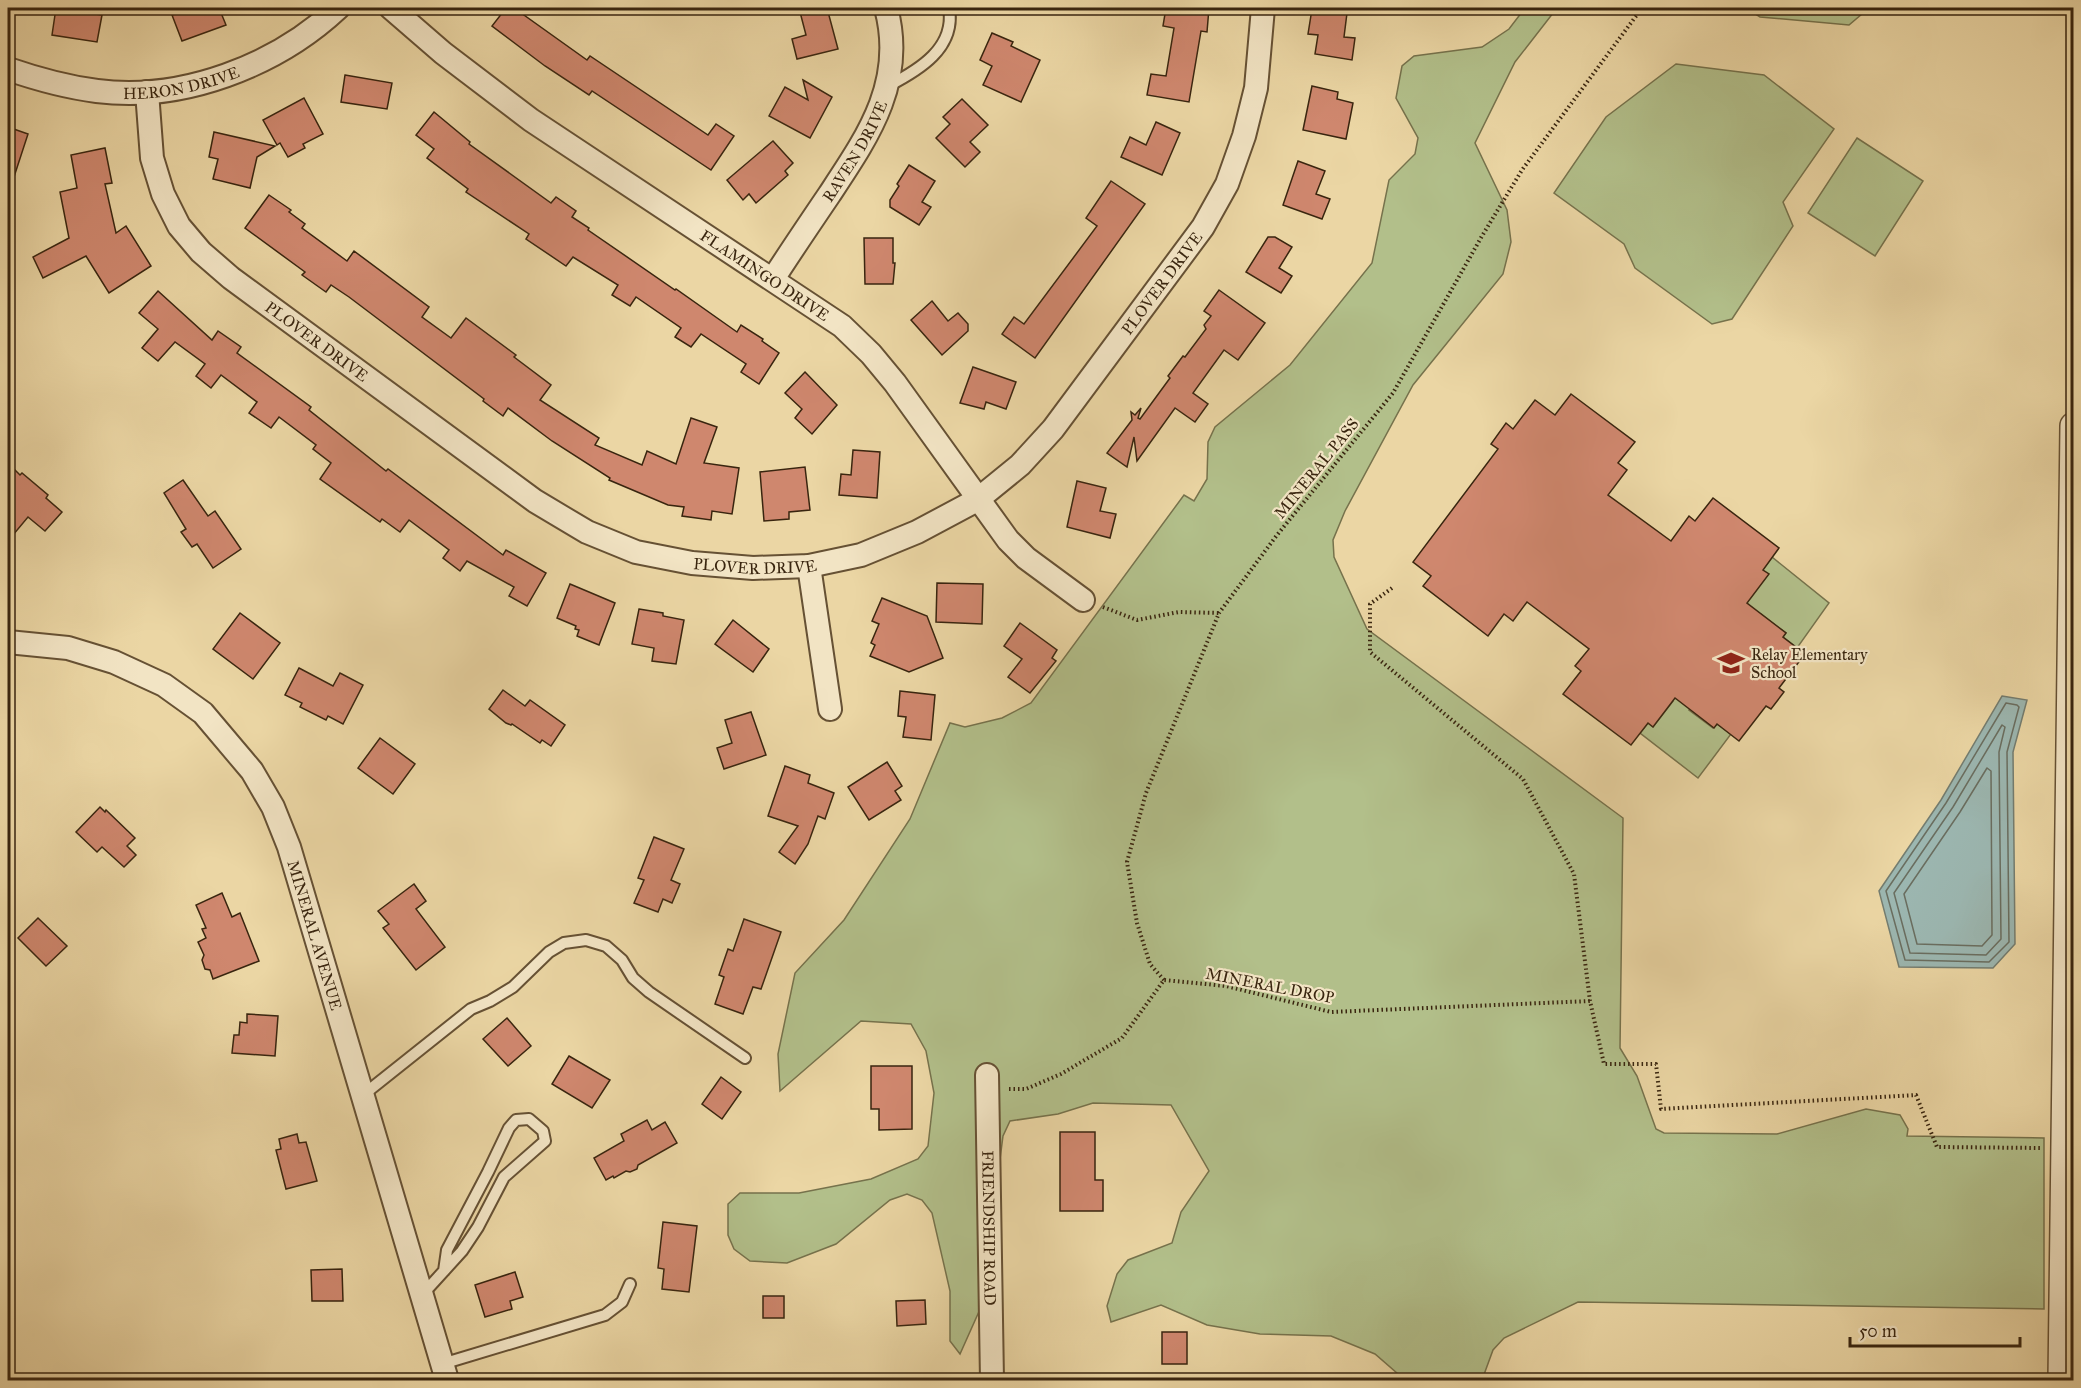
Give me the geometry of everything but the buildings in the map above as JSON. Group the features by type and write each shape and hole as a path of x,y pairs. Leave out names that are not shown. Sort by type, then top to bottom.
{"street":[{"name":"HERON DRIVE","path":"8,69 47,83 99,92 147,92 203,83 248,67 294,44 338,8"},
{"name":"FLAMINGO DRIVE","path":"392,8 443,53 531,120 842,326 871,354 895,383 1008,540 1026,558 1083,600"},
{"name":"RAVEN DRIVE","path":"773,279 864,143 878,114 886,87 891,56 890,22 886,8"},
{"name":"PLOVER DRIVE","path":"147,92 152,158 163,194 179,226 201,252 240,285 534,501 587,532 636,552 692,563 753,568 809,566 861,555 917,532 977,500 1020,465 1053,429 1203,227 1227,184 1244,136 1256,88 1263,8"},
{"path":"2062,1380 2071,886 2073,426"},
{"path":"809,566 830,709"},
{"name":"MINERAL AVENUE","path":"8,642 68,648 114,662 164,686 203,713 252,771 273,807 289,847 444,1372"},
{"name":"FRIENDSHIP ROAD","path":"987,1082 992,1380"}],"lane":[{"path":"886,87 915,72 931,60 942,45 948,30 949,8"},
{"path":"362,1095 471,1009 513,987 549,952 564,943 586,940 606,946 622,960 633,978 649,992 745,1058"},
{"path":"422,1296 462,1251 478,1227 504,1177 545,1141 543,1131 529,1119 516,1120 508,1128 447,1250 444,1271"},
{"path":"444,1372 605,1315 622,1302 630,1284"}],"path":[{"name":"MINERAL PASS","path":"1164,980 1150,964 1137,923 1127,862 1146,793 1219,613 1276,535 1393,393 1522,170 1642,8"},
{"path":"1392,588 1370,604 1370,652 1523,778 1574,874 1590,1001 1604,1064 1656,1064 1661,1109 1916,1095 1937,1148 2068,1133"},
{"path":"1083,600 1137,620 1179,612 1219,613"},
{"path":"987,1082 1026,1089 1061,1074 1122,1038 1164,980"},
{"name":"MINERAL DROP","path":"1164,980 1226,986 1331,1012 1590,1001"}],"green space":[{"path":"1525,8 1557,8 1515,62 1475,143 1507,210 1511,242 1503,274 1413,385 1345,511 1333,540 1334,557 1367,629 1623,818 1620,1048 1637,1076 1656,1129 1664,1133 1777,1134 1866,1109 1900,1115 1908,1129 1907,1136 2044,1138 2044,1309 1578,1302 1504,1338 1493,1350 1482,1380 1405,1380 1375,1354 1331,1336 1260,1334 1207,1325 1161,1305 1111,1322 1107,1306 1117,1274 1128,1260 1172,1243 1181,1212 1209,1171 1171,1105 1093,1103 1058,1114 1010,1121 1003,1136 981,1307 960,1354 950,1341 950,1291 932,1213 922,1200 907,1194 890,1200 836,1244 787,1263 750,1261 734,1249 728,1235 728,1204 740,1193 799,1193 871,1179 918,1159 928,1146 934,1093 926,1051 911,1024 861,1021 780,1091 778,1054 795,973 844,920 910,819 950,723 965,727 1002,718 1031,703 1184,495 1194,501 1207,479 1208,442 1215,427 1290,365 1372,263 1389,180 1415,154 1418,138 1396,98 1402,66 1414,56 1482,47 1509,29"},
{"path":"1746,8 1869,8 1849,25 1760,17"},
{"path":"1676,64 1764,75 1834,129 1783,202 1793,226 1732,319 1712,324 1635,268 1624,244 1554,193 1606,117"},
{"path":"1857,138 1923,181 1875,256 1808,213"},
{"path":"1772,557 1829,603 1797,648 1783,637 1786,633 1761,614 1750,627 1743,596 1768,574 1762,570"},
{"path":"1667,696 1699,696 1689,710 1713,728 1717,724 1731,734 1698,778 1640,733 1648,723 1653,727 1673,701"}],"water":[{"path":"2002,696 2027,700 2013,752 2015,944 1993,968 1899,967 1879,891 1941,800"}],"place":[{"name":"Relay Elementary School","path":"1731,663"}]}
